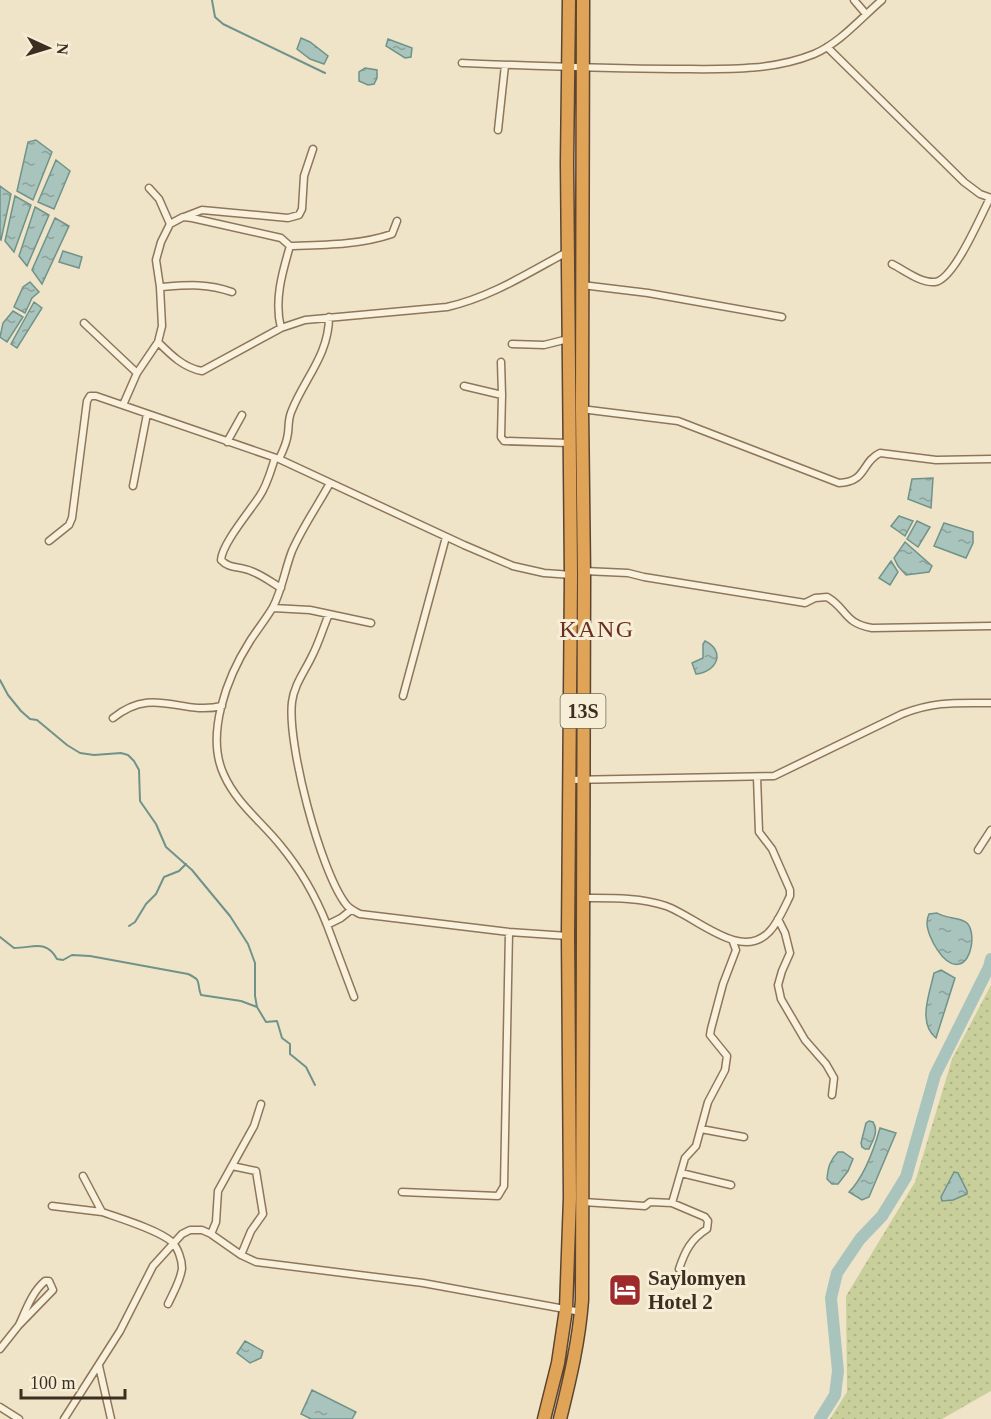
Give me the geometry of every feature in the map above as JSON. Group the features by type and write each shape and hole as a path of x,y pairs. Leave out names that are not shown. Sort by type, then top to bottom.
{"highway":[{"name":"13S","path":"560,1419 574,1365 581,1312 583,1202 583,898 576,780 568,407 569,0"},
{"name":"13S","path":"544,1419 558,1363 566,1309 570,1198 568,936 585,573 582,409 583,0"},
{"path":"569,1121 583,1121"}],"street":[{"path":"854,0 866,14"},
{"path":"462,63 584,69 747,68 793,61 827,47 882,0"},
{"path":"827,47 964,182 991,198 962,253 941,280 934,282 924,280 892,264"},
{"path":"498,130 506,65"},
{"path":"123,405 137,373 158,342 162,326 156,260 160,242 170,224 202,210 243,216 288,218 299,215 302,209 304,176 313,149"},
{"path":"149,188 159,199 170,224"},
{"path":"183,217 281,238 290,246 330,245 378,239 392,234 397,221"},
{"path":"281,328 277,313 290,246"},
{"path":"158,342 181,363 202,371 281,328 305,320 447,307 467,302 491,293 567,252"},
{"path":"160,286 212,285 232,292"},
{"path":"582,285 648,293 782,317"},
{"path":"280,588 249,570 225,564 220,560 221,552 261,495 277,458 285,446 292,408 326,345 329,317"},
{"path":"84,323 137,373"},
{"path":"512,344 544,345 569,339"},
{"path":"501,362 501,437 504,441 569,443"},
{"path":"464,386 502,395"},
{"path":"49,541 69,525 72,518 87,401 90,396 96,396 277,458 513,566 544,573 571,575 628,573 805,603 815,598 827,597 837,604 849,619 863,627 991,626"},
{"path":"568,407 678,422 839,483 853,481 875,455 880,453 936,460 991,459"},
{"path":"133,486 147,414"},
{"path":"227,442 243,415"},
{"path":"330,483 293,550 273,608 249,643 233,673 222,706 216,741 223,774 244,807 281,846 316,899 354,997"},
{"path":"403,696 446,537"},
{"path":"273,608 310,610 371,623"},
{"path":"329,614 313,654 297,682 292,701 293,745 314,827 330,874 351,910 360,914 509,932 568,936"},
{"path":"113,718 126,708 161,701 195,709 222,706"},
{"path":"576,780 779,775 924,705 991,703"},
{"path":"583,898 622,898 663,905 733,942 744,943 757,940 769,933 790,896 790,890 772,849 759,832 757,777"},
{"path":"978,849 991,830"},
{"path":"327,925 351,910"},
{"path":"778,919 785,933 790,953 778,985 781,999 805,1041 821,1057 834,1078 832,1095"},
{"path":"402,1192 498,1196 502,1193 504,1186 509,932"},
{"path":"672,1203 685,1158 696,1146 708,1102 727,1062 727,1056 710,1035 716,1007 735,950 733,942"},
{"path":"211,1234 216,1222 218,1191 254,1126 261,1104"},
{"path":"701,1129 744,1137"},
{"path":"232,1166 256,1171 263,1214 251,1231 241,1256"},
{"path":"681,1173 730,1185"},
{"path":"83,1176 102,1212"},
{"path":"583,1202 645,1206 650,1202 672,1203 705,1217 708,1221 707,1230 694,1238 685,1251 679,1269"},
{"path":"52,1206 102,1212 137,1224 173,1243 181,1259 182,1271 168,1304"},
{"path":"64,1419 99,1366 136,1302 153,1266 173,1243 190,1230 202,1230 211,1234 241,1256 256,1262 423,1283 581,1312"},
{"path":"0,1349 52,1290 49,1281 40,1285 19,1325"},
{"path":"99,1366 111,1419"},
{"path":"0,1407 19,1419"}],"green space":[{"path":"991,985 991,1391 942,1419 830,1419 847,1392 846,1296 915,1182 952,1059"}],"water":[{"path":"301,38 328,56 324,64 310,59 297,49"},
{"path":"388,39 412,48 411,57 405,58 386,46"},
{"path":"365,68 377,70 374,84 368,85 359,81 359,72"},
{"path":"36,140 52,152 33,200 17,191 28,142"},
{"path":"56,160 70,171 54,209 38,202"},
{"path":"0,186 11,194 1,240 0,239"},
{"path":"15,196 31,205 14,252 5,241"},
{"path":"35,207 49,215 27,266 19,256"},
{"path":"55,218 69,226 42,284 32,270"},
{"path":"63,251 82,257 79,268 59,262"},
{"path":"30,282 39,292 32,298 25,313 14,307 23,287"},
{"path":"34,302 42,308 17,348 11,344"},
{"path":"13,311 23,317 7,342 0,337 3,323"},
{"path":"933,478 931,508 908,499 912,479"},
{"path":"899,516 913,521 905,536 891,526"},
{"path":"917,521 930,527 918,547 907,539"},
{"path":"944,523 973,532 973,543 966,558 934,546"},
{"path":"905,542 932,566 929,572 906,575 898,566 894,558"},
{"path":"891,561 898,572 890,585 879,578"},
{"path":"705,641 715,650 716,660 709,669 696,674 692,663 703,658"},
{"path":"937,913 964,921 970,927 972,939 970,953 959,964 948,961 933,943 927,921 929,914"},
{"path":"941,970 955,978 936,1038 930,1032 927,1024 926,1007 934,973"},
{"path":"869,1121 875,1125 874,1139 869,1149 865,1149 861,1143 866,1123"},
{"path":"880,1128 896,1133 869,1197 862,1200 849,1192 864,1170"},
{"path":"838,1152 843,1152 853,1159 848,1171 838,1184 832,1184 827,1179 828,1171 831,1161"},
{"path":"954,1172 958,1173 967,1194 953,1200 942,1201 941,1197"},
{"path":"245,1341 263,1351 261,1358 250,1363 237,1353"},
{"path":"312,1390 356,1412 352,1419 311,1419 301,1414"}],"waterway":[{"path":"212,0 215,17 223,24 325,73"},
{"path":"0,680 21,711 30,719 37,720 80,753 94,755 121,753 128,755 134,761 139,770 140,801 156,824 166,847 192,870 230,916 248,944 255,963 257,1007"},
{"path":"129,926 135,922 146,904 156,894 164,877 179,871 186,864"},
{"path":"0,937 14,948 44,947 57,959 63,960 72,955 90,956 193,976 197,980 201,995 241,1001 257,1007 266,1022 277,1021 282,1038 290,1044 290,1054 306,1067 315,1085"},
{"path":"820,1419 835,1395 838,1371 831,1298 837,1273 860,1239 882,1216 906,1177 935,1075 991,959"}],"place":[{"name":"Saylomyen Hotel 2","path":"625,1290"}],"district":[{"name":"KANG","path":"597,629"}]}
